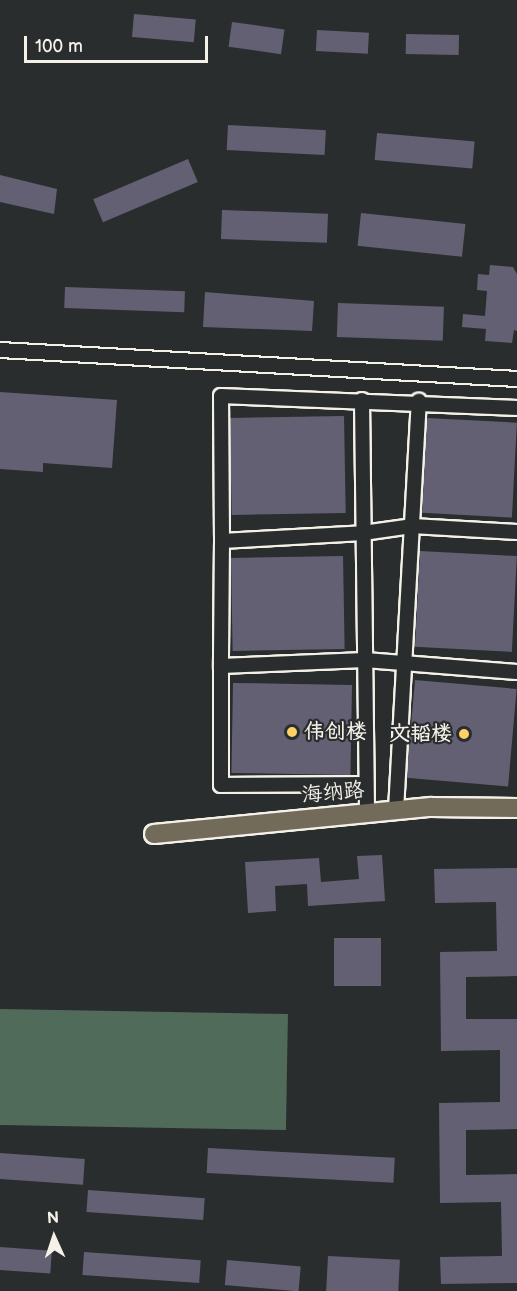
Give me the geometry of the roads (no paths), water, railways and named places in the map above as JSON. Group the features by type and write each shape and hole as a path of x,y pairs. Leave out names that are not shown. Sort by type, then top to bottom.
{"main road":[{"name":"海纳路","path":"154,834 367,812 517,808"}],"street":[{"path":"0,350 517,379"},
{"path":"366,784 221,785 221,396 419,401 517,408"},
{"path":"362,400 367,812"},
{"path":"396,810 419,401"},
{"path":"222,541 363,533 412,526 517,532"},
{"path":"221,666 365,660 517,672"}],"place":[{"name":"伟创楼","path":"292,732"},
{"name":"文韬楼","path":"464,734"}]}
